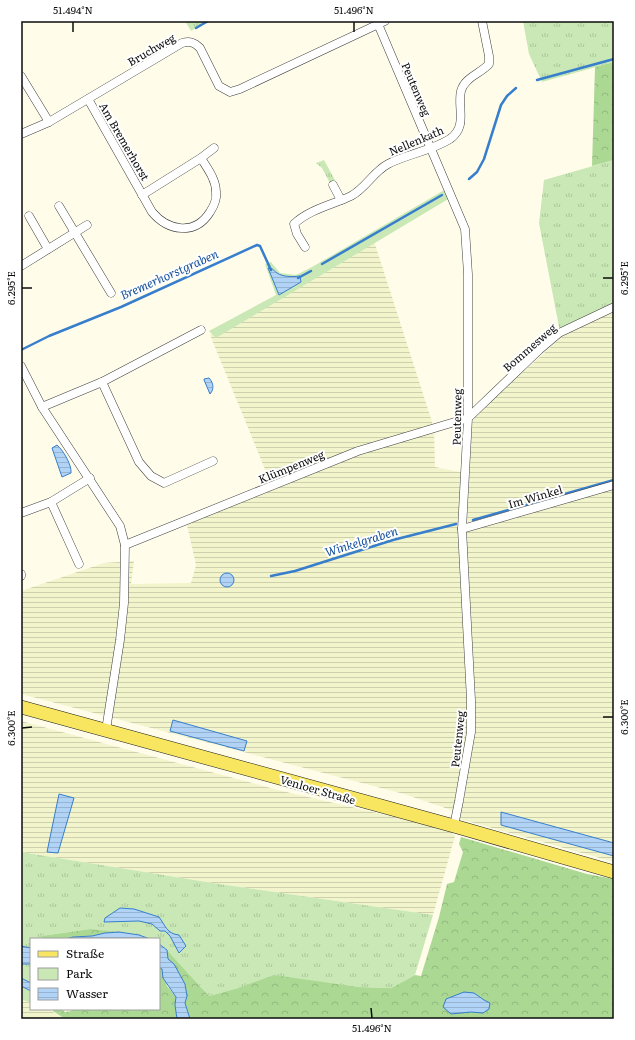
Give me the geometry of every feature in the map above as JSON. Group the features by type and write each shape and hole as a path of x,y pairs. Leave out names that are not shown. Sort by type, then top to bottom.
{"main road":[{"name":"Venloer Straße","path":"21,707 454,826 614,872"}],"street":[{"name":"Nellenkath","path":"305,247 297,234 294,224 298,220 319,208 341,200 359,191 386,165 450,139 456,133 459,129 461,118 460,95 464,84 489,64 489,56 482,21"},
{"name":"Peutenweg","path":"381,22 430,148 465,229 468,274 468,418 462,529 471,700 471,732 454,826"},
{"name":"Bruchweg","path":"21,134 49,122 182,43 191,42 200,48 219,86 230,92 240,89 381,22"},
{"path":"21,76 49,122"},
{"name":"Am Bremerhorst","path":"88,99 152,212 164,224 180,228 199,224 207,216 213,206 216,190 211,174 201,158"},
{"name":"Am Bremerhorst","path":"142,194 201,158 214,148"},
{"path":"333,184 341,200"},
{"path":"59,206 111,293"},
{"path":"29,216 48,249"},
{"path":"21,266 87,225"},
{"name":"Bommesweg","path":"468,418 539,350 559,333 614,307"},
{"path":"42,407 102,382 201,330"},
{"path":"21,366 42,407 90,478 120,526 126,545 124,603 120,640 106,730"},
{"path":"102,382 139,462 151,476 164,483 213,461"},
{"name":"Klümpenweg","path":"126,545 358,451 468,418"},
{"path":"21,513 51,502 90,478"},
{"name":"Im Winkel","path":"462,529 614,485"},
{"path":"51,502 79,564"}],"green space":[{"path":"185,21 207,21 191,31"},
{"path":"523,21 614,21 614,62 542,82 529,54"},
{"path":"614,62 614,160 592,166 595,67"},
{"path":"324,160 336,182 331,185 322,168 316,163"},
{"path":"614,160 614,305 560,332 539,223 544,180"},
{"path":"446,189 450,198 216,338 209,331 276,295 265,264 271,262 280,273 296,275"},
{"path":"374,241 434,428 435,467 465,473 462,528 612,490 614,511 614,862 456,818 454,811 404,794 21,694 21,591 104,563 134,561 131,584 191,583 196,565 187,525 271,484 210,335"},
{"path":"614,311 614,483 467,522 472,423 477,414 564,335"},
{"path":"21,721 278,790 450,830 455,836 433,915 219,884 21,852"},
{"path":"461,837 587,874 614,879 614,1019 190,1019 185,1003 187,996 181,977 168,959 167,950 209,996 238,988 274,975 358,987 391,988 415,975 421,976 439,917 447,884 454,882 463,852 459,844"},
{"path":"21,852 219,884 433,915 415,975 391,988 238,988 209,996 167,950 160,945 160,938 147,938 139,935 90,929 41,936 42,938 30,938 30,948 21,946"},
{"path":"90,929 119,932 70,938 42,938 41,936"},
{"path":"21,964 30,964 30,982 21,978"},
{"path":"160,968 162,969 167,986 176,997 175,1005 177,1019 65,1019 53,1010 62,1010 65,1012 160,1010"},
{"path":"21,986 30,990 30,1003 21,999"},
{"path":"21,999 30,1003 30,1010 50,1010 65,1019 21,1019"}],"water":[{"path":"268,268 282,275 291,277 300,276 301,282 279,295"},
{"path":"209,378 213,386 210,394 204,380"},
{"path":"57,445 67,458 71,470 71,473 62,477 52,448"},
{"path":"224,573 230,573 234,577 234,583 230,587 224,587 220,583 220,577"},
{"path":"173,720 247,741 244,751 170,731"},
{"path":"59,794 74,798 58,853 47,852"},
{"path":"501,812 614,843 614,856 501,825"},
{"path":"120,908 134,909 159,917 169,931 179,935 186,946 179,953 170,936 165,931 160,931 152,924 139,921 104,922 105,918"},
{"path":"119,932 139,935 147,938 70,938"},
{"path":"160,945 167,950 168,959 174,964 185,984 187,996 185,1003 190,1019 177,1019 175,1005 176,997 163,978 162,969 160,968"},
{"path":"21,946 30,948 30,964 21,964"},
{"path":"21,978 30,982 30,990 21,986"},
{"path":"464,992 474,993 490,1003 489,1009 483,1013 471,1012 451,1014 443,1007 446,999"}],"waterway":[{"path":"196,28 208,21"},
{"name":"Bremerhorstgraben","path":"537,80 614,59"},
{"name":"Bremerhorstgraben","path":"469,179 477,172 484,159 501,105 507,96 516,88"},
{"name":"Bremerhorstgraben","path":"322,264 442,195"},
{"name":"Bremerhorstgraben","path":"21,350 49,336 121,307 257,245 260,246 271,270"},
{"name":"Bremerhorstgraben","path":"298,278 311,271"},
{"name":"Winkelgraben","path":"473,520 614,480"},
{"name":"Winkelgraben","path":"271,576 295,571 393,540 456,524"}]}
